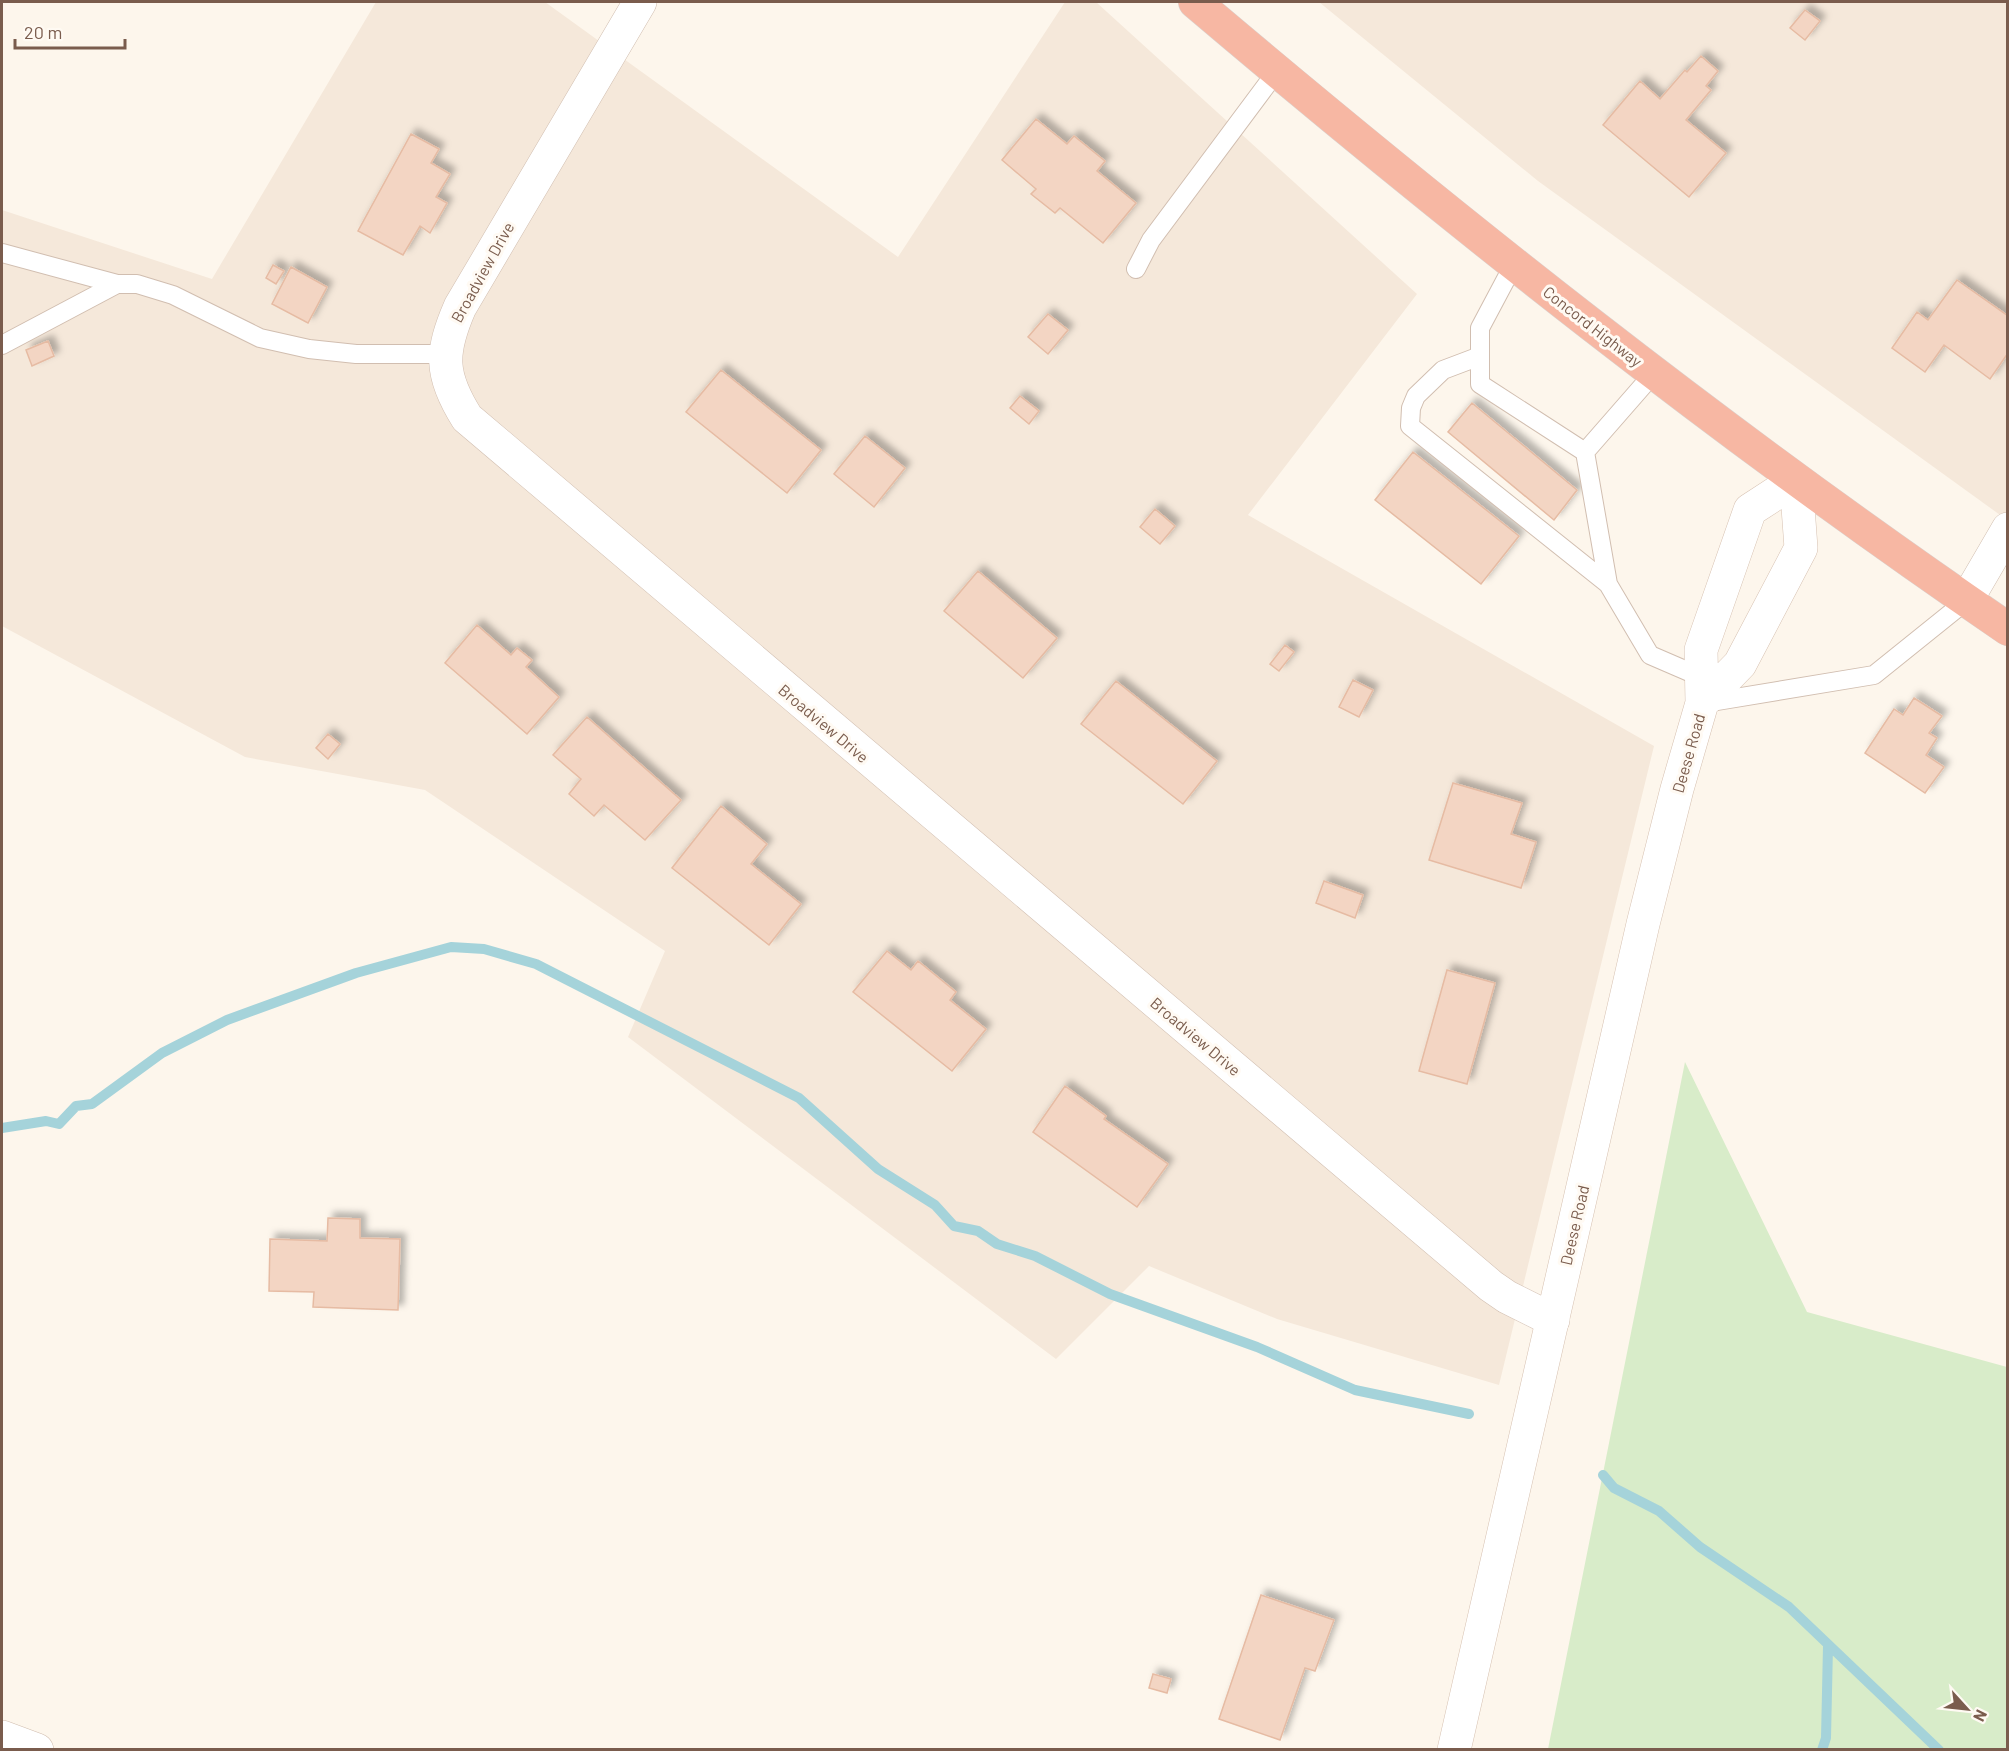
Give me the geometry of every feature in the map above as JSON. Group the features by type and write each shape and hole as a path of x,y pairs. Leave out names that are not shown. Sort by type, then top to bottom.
{"highway":[{"name":"Concord Highway","path":"1195,2 1514,264 1654,373 1796,480 2007,629"}],"street":[{"name":"Broadview Drive","path":"640,2 460,307 450,330 446,354 446,377 454,398 467,418 483,434 1491,1286 1507,1297 1553,1320"},
{"name":"Deese Road","path":"1454,1749 1643,924 1702,690 1701,650 1750,510 1796,480 1801,548 1740,664 1702,690"},
{"path":"1966,601 2007,529"},
{"path":"2,1737 37,1749"}],"lane":[{"path":"1136,269 1151,240 1277,71"},
{"path":"2,253 117,284 137,284 172,295 260,338 309,349 356,354 446,354"},
{"path":"1514,264 1480,328 1480,384 1586,452 1608,584"},
{"path":"2,345 117,284"},
{"path":"1480,356 1443,370 1416,396 1411,408 1410,426 1608,584 1650,655 1702,690 1874,675 1966,601"},
{"path":"1586,452 1654,373"}],"shaded area":[{"path":"376,2 545,2 898,257 1065,2 1096,2 1417,294 1248,515 1654,746 1499,1385 1277,1319 1149,1266 1056,1359 628,1037 665,951 425,790 245,757 2,626 2,210 212,279"},
{"path":"1319,2 2007,2 2007,520 1538,181"}],"green space":[{"path":"1685,1062 1807,1312 2007,1367 2007,1749 1548,1749"}],"building":[{"path":"1805,10 1820,21 1805,40 1790,28"},
{"path":"1701,56 1718,71 1706,86 1711,90 1686,120 1726,153 1689,197 1603,125 1640,81 1660,99 1685,70 1687,72"},
{"path":"1036,119 1067,144 1074,136 1105,161 1097,171 1136,203 1103,243 1060,208 1055,213 1031,194 1036,189 1002,160"},
{"path":"411,134 439,149 431,163 450,174 436,197 447,203 430,233 420,226 403,255 358,231"},
{"path":"273,265 284,271 276,284 266,278"},
{"path":"291,267 327,287 308,323 272,304"},
{"path":"1957,280 2008,316 2008,353 1990,379 1944,345 1925,372 1892,348 1917,312 1928,320"},
{"path":"1048,314 1068,330 1048,354 1028,337"},
{"path":"48,341 54,356 32,366 26,350"},
{"path":"721,370 821,450 787,493 686,412"},
{"path":"1020,396 1039,411 1029,424 1010,408"},
{"path":"1472,403 1577,490 1554,520 1448,432"},
{"path":"865,436 905,468 874,507 834,474"},
{"path":"1413,452 1519,536 1481,584 1375,500"},
{"path":"1155,509 1175,526 1160,544 1140,527"},
{"path":"978,571 1057,638 1023,678 944,611"},
{"path":"477,625 511,655 517,648 532,660 526,667 559,697 527,734 445,663"},
{"path":"1285,645 1294,652 1279,671 1270,664"},
{"path":"1353,680 1373,690 1359,717 1339,707"},
{"path":"1116,681 1217,761 1183,804 1081,724"},
{"path":"1914,698 1942,716 1929,733 1937,738 1926,755 1944,767 1925,793 1865,753 1894,709 1903,715"},
{"path":"587,717 681,800 645,840 604,805 594,816 569,794 581,779 553,755"},
{"path":"328,734 340,744 328,759 316,748"},
{"path":"1453,783 1522,803 1511,834 1536,842 1521,888 1429,860"},
{"path":"721,806 767,844 751,864 801,904 769,945 672,868"},
{"path":"1324,881 1363,895 1355,918 1316,903"},
{"path":"887,951 911,970 918,961 956,992 950,1000 986,1029 952,1071 853,992"},
{"path":"1447,970 1495,983 1467,1084 1419,1071"},
{"path":"1065,1086 1106,1116 1104,1119 1168,1164 1137,1207 1033,1132"},
{"path":"328,1218 360,1219 360,1238 400,1239 398,1310 313,1307 314,1292 269,1291 270,1239 327,1241"},
{"path":"1261,1595 1334,1620 1315,1671 1305,1668 1280,1740 1219,1719"},
{"path":"1153,1674 1171,1679 1167,1693 1149,1688"}],"waterway":[{"path":"2,1128 46,1121 59,1124 76,1106 92,1104 162,1053 227,1020 356,973 451,947 484,949 536,964 799,1098 878,1169 935,1205 954,1226 978,1231 997,1244 1035,1256 1110,1294 1257,1347 1355,1390 1469,1414"},
{"path":"1603,1475 1614,1488 1659,1511 1700,1547 1789,1607 1939,1750"},
{"path":"1822,1750 1826,1738 1828,1646"}]}
